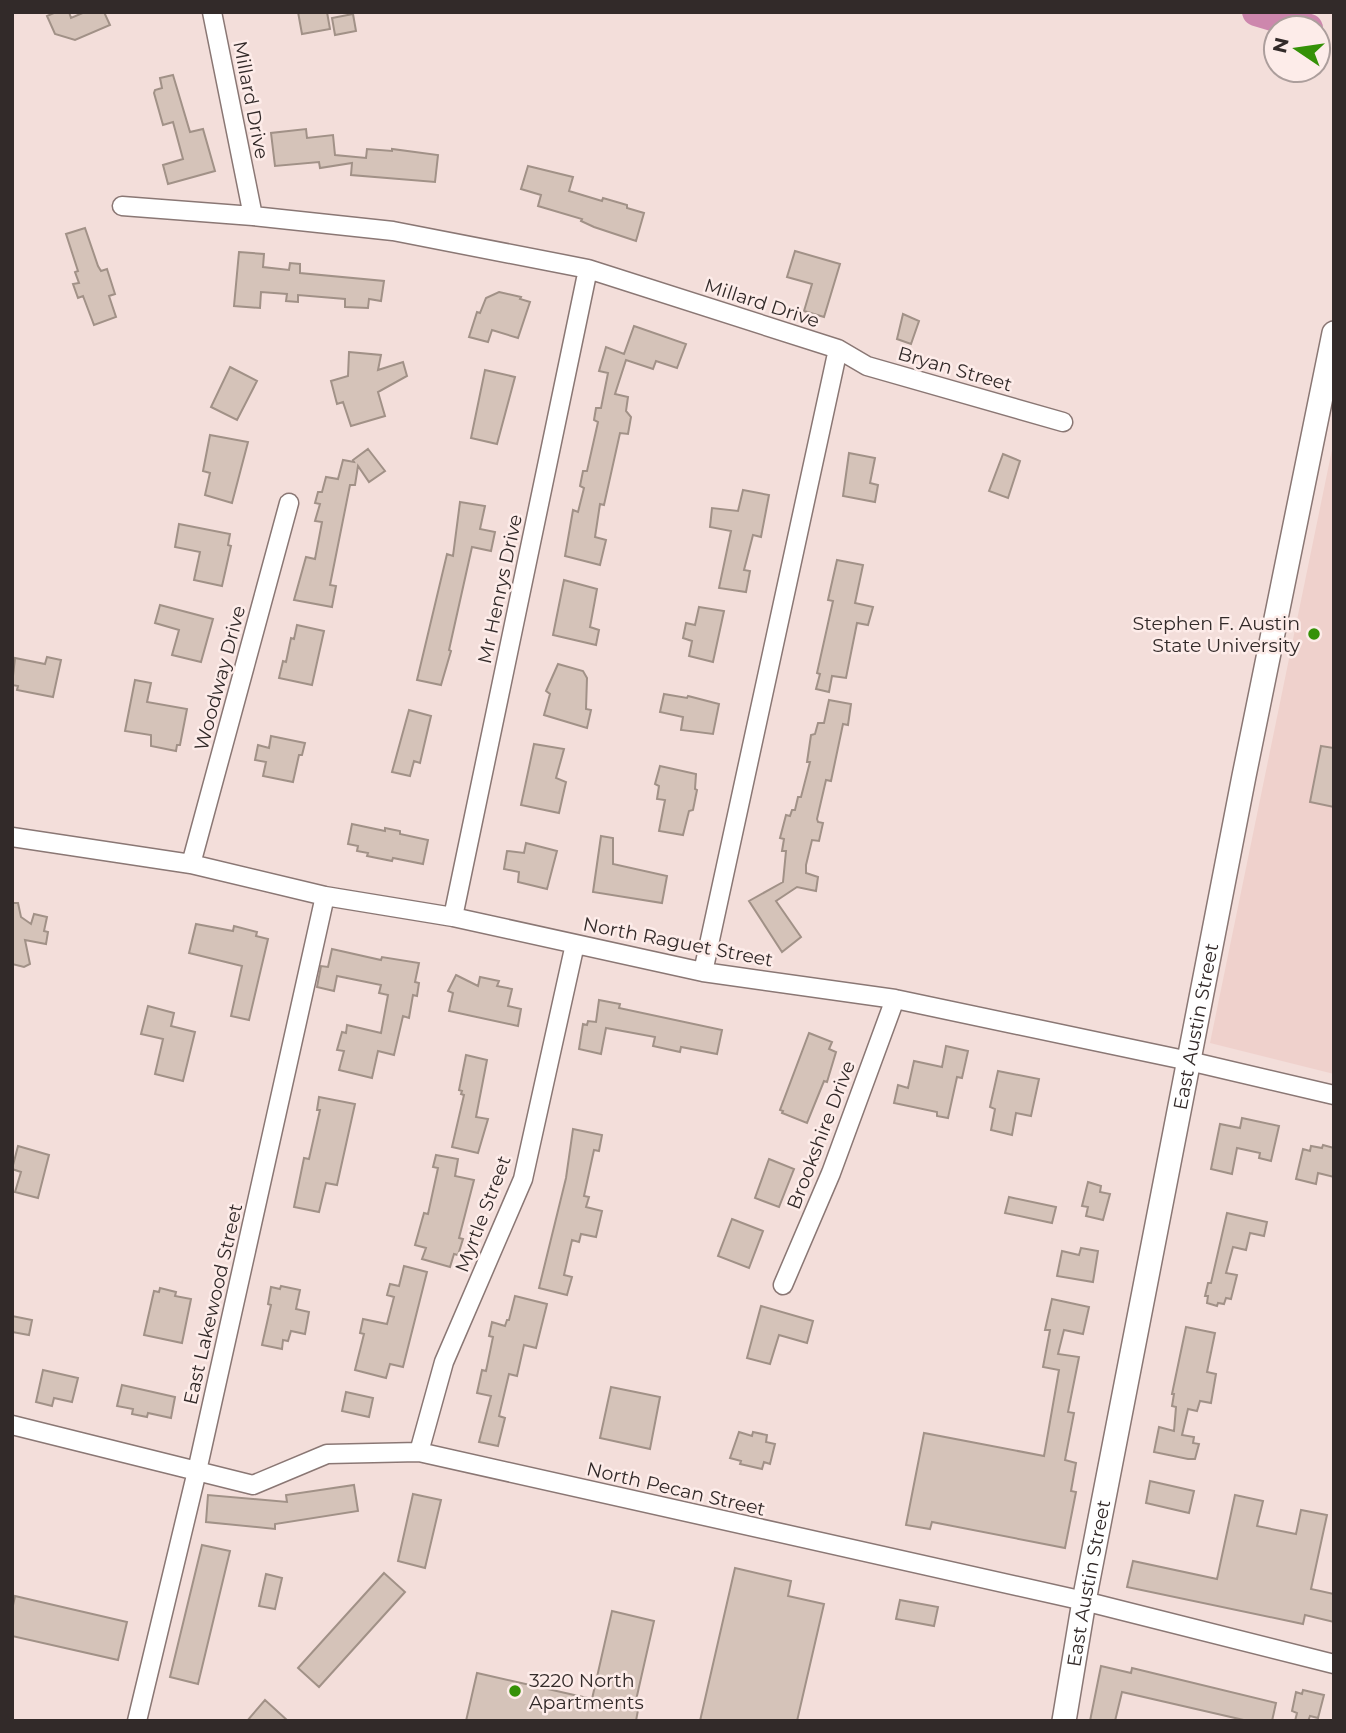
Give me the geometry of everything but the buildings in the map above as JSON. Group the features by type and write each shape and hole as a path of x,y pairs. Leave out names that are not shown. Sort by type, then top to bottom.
{"main road":[{"name":"East Austin Street","path":"1064,1721 1084,1601 1189,1061 1334,333"}],"street":[{"name":"Millard Drive","path":"212,12 253,216 393,231 588,269 838,349 703,972"},
{"path":"122,206 253,216"},
{"name":"Mr Henrys Drive","path":"453,917 588,269"},
{"name":"Bryan Street","path":"838,349 867,366 1063,422"},
{"name":"Woodway Drive","path":"191,864 289,503"},
{"name":"North Raguet Street","path":"12,837 191,864 325,896 453,917 703,972 895,999 1189,1061 1334,1095"},
{"name":"East Lakewood Street","path":"137,1721 197,1471 325,896"},
{"name":"Myrtle Street","path":"419,1452 444,1362 523,1179 575,944"},
{"name":"Brookshire Drive","path":"783,1285 831,1173 895,999"},
{"name":"North Pecan Street","path":"12,1425 253,1485 327,1454 419,1452 1084,1601 1334,1664"}],"shaded area":[{"name":"Stephen F. Austin State University","path":"1334,440 1334,1074 1210,1043"}],"waterway":[{"path":"1256,12 1263,14"}],"place":[{"name":"Stephen F. Austin State University","path":"1314,634"},
{"name":"3220 North Apartments","path":"515,1691"}]}
